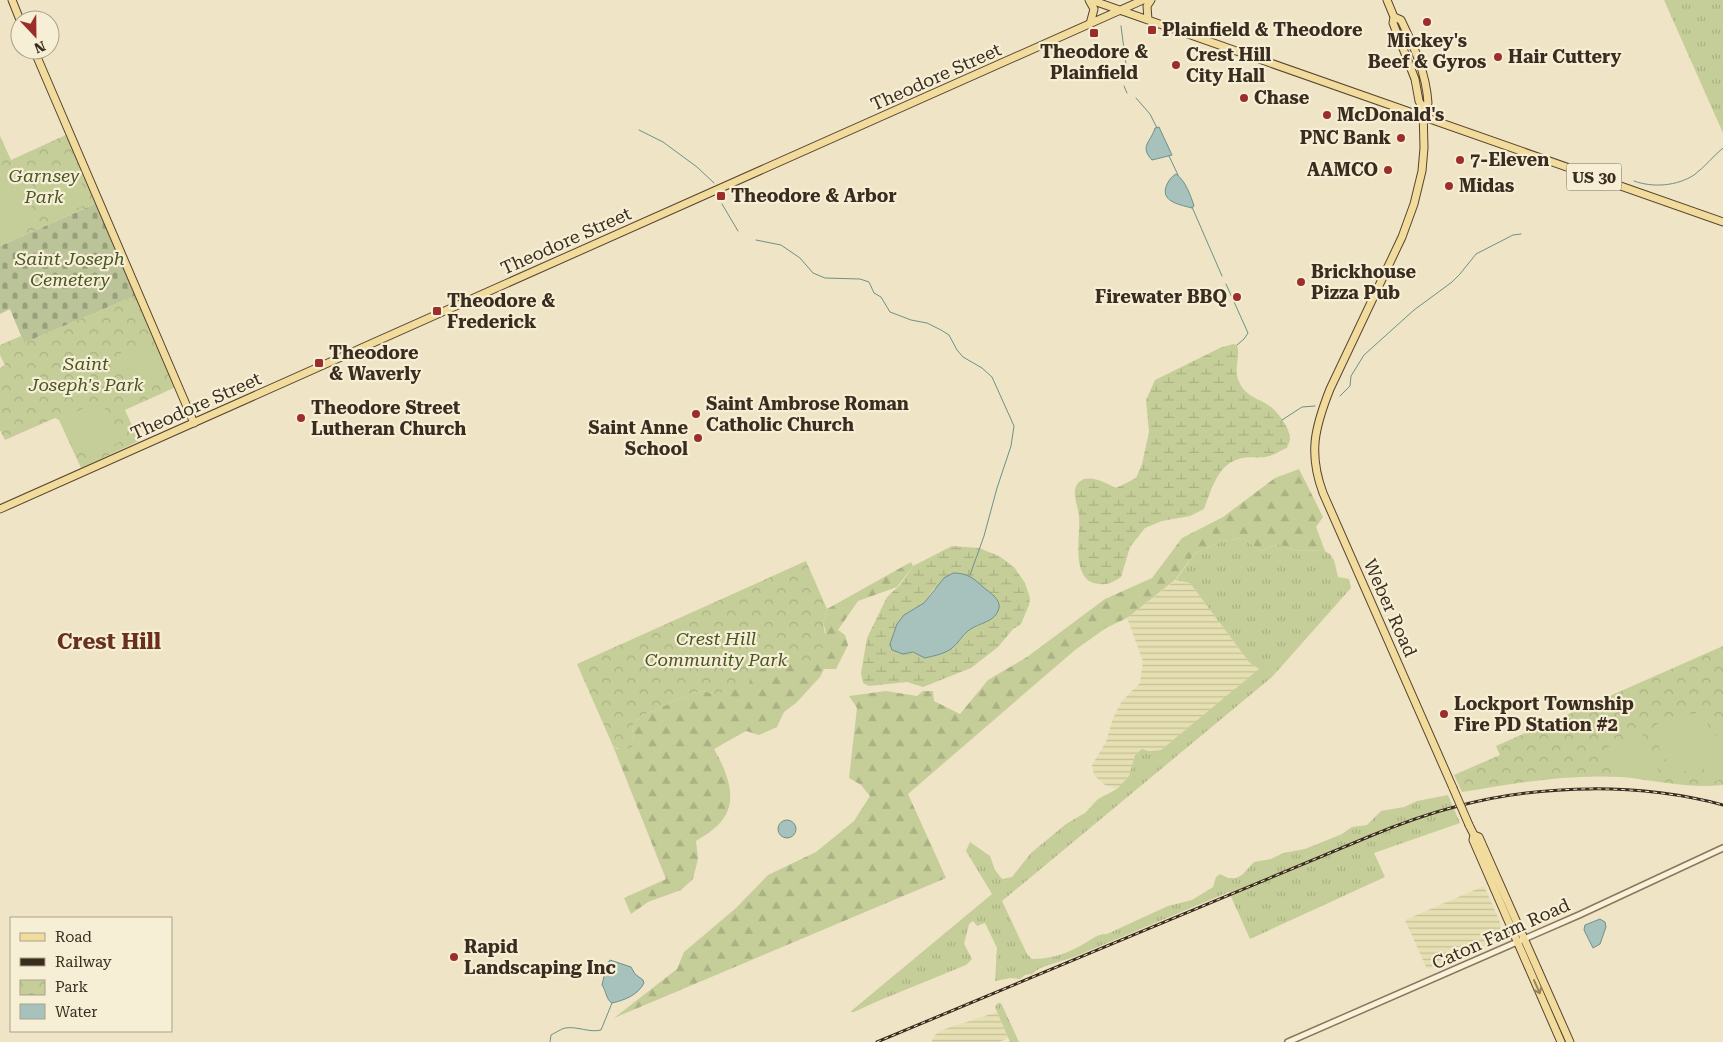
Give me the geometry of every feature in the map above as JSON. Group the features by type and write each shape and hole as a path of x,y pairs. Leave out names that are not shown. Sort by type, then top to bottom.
{"main road":[{"name":"US 30","path":"1090,0 1723,222"},
{"path":"1090,0 1094,9 1090,24"},
{"name":"Theodore Street","path":"0,509 1144,0"},
{"path":"1148,20 1147,6 1151,0"},
{"path":"1387,0 1394,17 1393,23 1415,79 1419,102 1424,108"},
{"name":"Weber Road","path":"1394,17 1400,20 1420,60 1425,77 1428,102 1424,108 1423,117 1424,148 1422,170 1414,204 1402,237 1330,389 1320,415 1315,436 1314,460 1317,477 1469,825 1474,835 1478,838 1561,1042"},
{"path":"38,60 194,423"},
{"name":"Weber Road","path":"1520,941 1570,1042"}],"street":[{"name":"Caton Farm Road","path":"1288,1042 1520,941 1723,848"}],"shaded area":[{"path":"1176,580 1190,583 1249,662 1260,669 1161,750 1142,749 1135,755 1129,776 1117,789 1105,785 1094,775 1092,765 1106,742 1113,718 1122,701 1140,683 1143,661 1127,618"},
{"path":"1484,886 1500,922 1501,932 1487,945 1427,969 1405,920"},
{"path":"997,1012 1008,1038 999,1042 931,1042 936,1034 945,1029"}],"green space":[{"path":"1664,0 1723,0 1723,133"},
{"name":"Garnsey Park","path":"68,134 97,203 0,246 0,136 11,160"},
{"path":"24,161 29,175 33,198 31,207 28,217 22,225 13,234 0,242 0,169"},
{"path":"75,168 89,200 87,204 55,218 46,201 44,185 55,174"},
{"name":"Saint Joseph Cemetery","path":"97,203 137,295 24,343 10,309 0,314 0,246"},
{"name":"Saint Joseph's Park","path":"137,295 176,387 125,410 139,441 81,468 59,420 55,418 5,440 0,430 0,368 5,365 0,355 0,345 21,336 24,343"},
{"path":"1233,344 1237,345 1238,350 1237,374 1240,384 1243,389 1267,404 1281,417 1290,436 1287,448 1262,457 1242,458 1227,465 1217,477 1204,509 1190,516 1162,521 1145,528 1130,547 1121,577 1105,584 1090,582 1084,576 1080,567 1078,546 1079,516 1075,494 1076,486 1083,479 1088,478 1116,488 1136,478 1142,464 1149,432 1146,400 1155,380 1220,348"},
{"path":"135,346 152,349 159,356 166,372 136,386 133,385 119,354"},
{"path":"98,402 103,404 120,442 89,456 73,448 60,419"},
{"path":"1299,469 1323,517 1316,527 1325,551 1294,550 1278,544 1261,551 1243,538 1222,541 1195,553 1175,580 1127,618 1106,628 1075,650 908,794 946,878 614,1018 677,969 684,952 736,908 768,875 816,852 854,821 870,796 861,785 849,778 857,708 849,696 886,691 917,696 923,691 933,691 934,701 960,714 988,680 1027,657 1105,599 1152,578 1182,538 1223,517 1275,478"},
{"path":"1243,538 1261,551 1278,544 1294,550 1325,551 1334,560 1338,577 1349,579 1351,588 1272,677 1002,901 1027,954 1032,959 1038,959 1067,952 1095,937 1107,934 1168,906 1192,900 1213,887 1216,877 1220,874 1228,878 1236,878 1242,875 1254,862 1271,859 1283,853 1305,849 1342,834 1352,827 1367,825 1381,811 1448,795 1460,823 1374,853 1385,877 1250,939 1229,892 1074,957 1040,968 1020,979 1011,978 995,981 997,948 985,923 977,926 973,921 969,924 964,944 972,959 966,965 854,1012 850,1012 992,894 966,851 970,842 990,856 995,870 1002,879 1012,877 1031,853 1066,824 1085,813 1098,799 1117,789 1129,776 1135,755 1142,749 1149,751 1161,750 1259,669 1249,662 1190,583 1176,580 1195,553 1222,541"},
{"path":"952,546 979,548 999,556 1014,567 1025,583 1030,598 1029,605 1021,624 1013,629 998,647 971,668 923,687 907,682 869,686 863,683 861,673 867,638 887,597 900,585 913,566","holes":["934,588 996,613 987,622 968,630 952,649 903,654 893,634 904,615 924,603"]},
{"name":"Crest Hill Community Park","path":"806,561 827,609 823,622 826,641 815,664 787,661 774,662 750,678 749,686 715,694 703,691 693,693 641,716 632,726 634,742 632,747 622,749 613,746 577,664"},
{"path":"911,562 913,566 897,587 858,601 838,630 845,635 848,645 836,669 824,669 820,677 796,703 784,712 777,727 759,735 746,731 714,749 727,777 729,787 729,807 725,816 716,827 696,841 698,859 693,879 681,890 648,902 631,914 624,898 666,879 613,746 617,749 634,742 632,726 641,716 693,693 703,691 715,694 745,669 826,633 823,622 827,609"},
{"path":"1723,646 1723,785 1698,786 1601,776 1561,778 1462,792 1454,775 1500,755 1496,746"},
{"path":"1703,712 1713,738 1723,731 1723,779 1712,782 1701,764 1675,775 1660,750 1653,731 1655,725 1675,717"},
{"path":"1640,734 1644,736 1659,772 1642,777 1627,774 1620,770 1613,764 1604,749"},
{"path":"998,1003 1001,1003 1019,1042 1010,1042 995,1007"}],"water":[{"path":"1159,127 1172,155 1152,160 1146,151 1146,147 1155,128"},
{"path":"1176,174 1187,188 1194,206 1192,208 1173,202 1166,196 1167,185"},
{"path":"953,573 970,577 994,596 999,605 997,613 987,622 969,630 953,647 942,654 925,658 913,652 903,654 892,650 890,644 897,624 904,615 924,603 944,578"},
{"path":"783,820 791,820 796,825 794,836 783,838 778,833 778,825"},
{"path":"1600,919 1605,922 1606,927 1600,944 1593,948 1584,930 1585,925"},
{"path":"610,960 631,967 644,983 631,996 612,1003 608,1000 602,985 607,964"}],"waterway":[{"path":"1121,26 1127,72"},
{"path":"1124,86 1127,93"},
{"path":"1136,98 1150,114 1157,128"},
{"path":"639,130 663,142 697,167 714,183"},
{"path":"1634,181 1649,185 1665,185 1680,182 1702,169 1723,148"},
{"path":"1169,156 1178,175"},
{"path":"722,204 738,231"},
{"path":"1192,207 1222,276"},
{"path":"1340,396 1350,386 1351,376 1364,355 1414,310 1452,282 1476,254 1513,235 1521,234"},
{"path":"756,240 781,245 800,258 813,273 825,278 860,279 869,282 874,293 881,297 890,312 911,320 927,323 949,335 963,357 982,368 992,377 1014,426 1011,446 984,536 970,575"},
{"path":"1226,284 1248,333 1237,345"},
{"path":"1282,420 1302,407 1315,406"},
{"path":"550,1042 551,1035 565,1028 601,1030 612,1003"}],"railway":[{"path":"877,1042 1380,832 1450,808 1526,793 1592,789 1659,793 1723,805"}],"place":[{"name":"Mickey's Beef & Gyros","path":"1427,22"},
{"name":"Plainfield & Theodore","path":"1152,30"},
{"name":"Theodore & Plainfield","path":"1094,33"},
{"name":"Hair Cuttery","path":"1498,57"},
{"name":"Crest Hill City Hall","path":"1176,65"},
{"name":"Chase","path":"1244,98"},
{"name":"McDonald's","path":"1327,115"},
{"name":"PNC Bank","path":"1401,138"},
{"name":"7-Eleven","path":"1460,160"},
{"name":"AAMCO","path":"1388,170"},
{"name":"Midas","path":"1449,186"},
{"name":"Theodore & Arbor","path":"721,196"},
{"name":"Brickhouse Pizza Pub","path":"1301,282"},
{"name":"Firewater BBQ","path":"1237,297"},
{"name":"Theodore & Frederick","path":"437,311"},
{"name":"Theodore & Waverly","path":"319,363"},
{"name":"Saint Ambrose Roman Catholic Church","path":"696,414"},
{"name":"Theodore Street Lutheran Church","path":"301,418"},
{"name":"Saint Anne School","path":"698,438"},
{"name":"Lockport Township Fire PD Station #2","path":"1444,714"},
{"name":"Rapid Landscaping Inc","path":"454,957"}],"district":[{"name":"Crest Hill","path":"109,641"}]}
